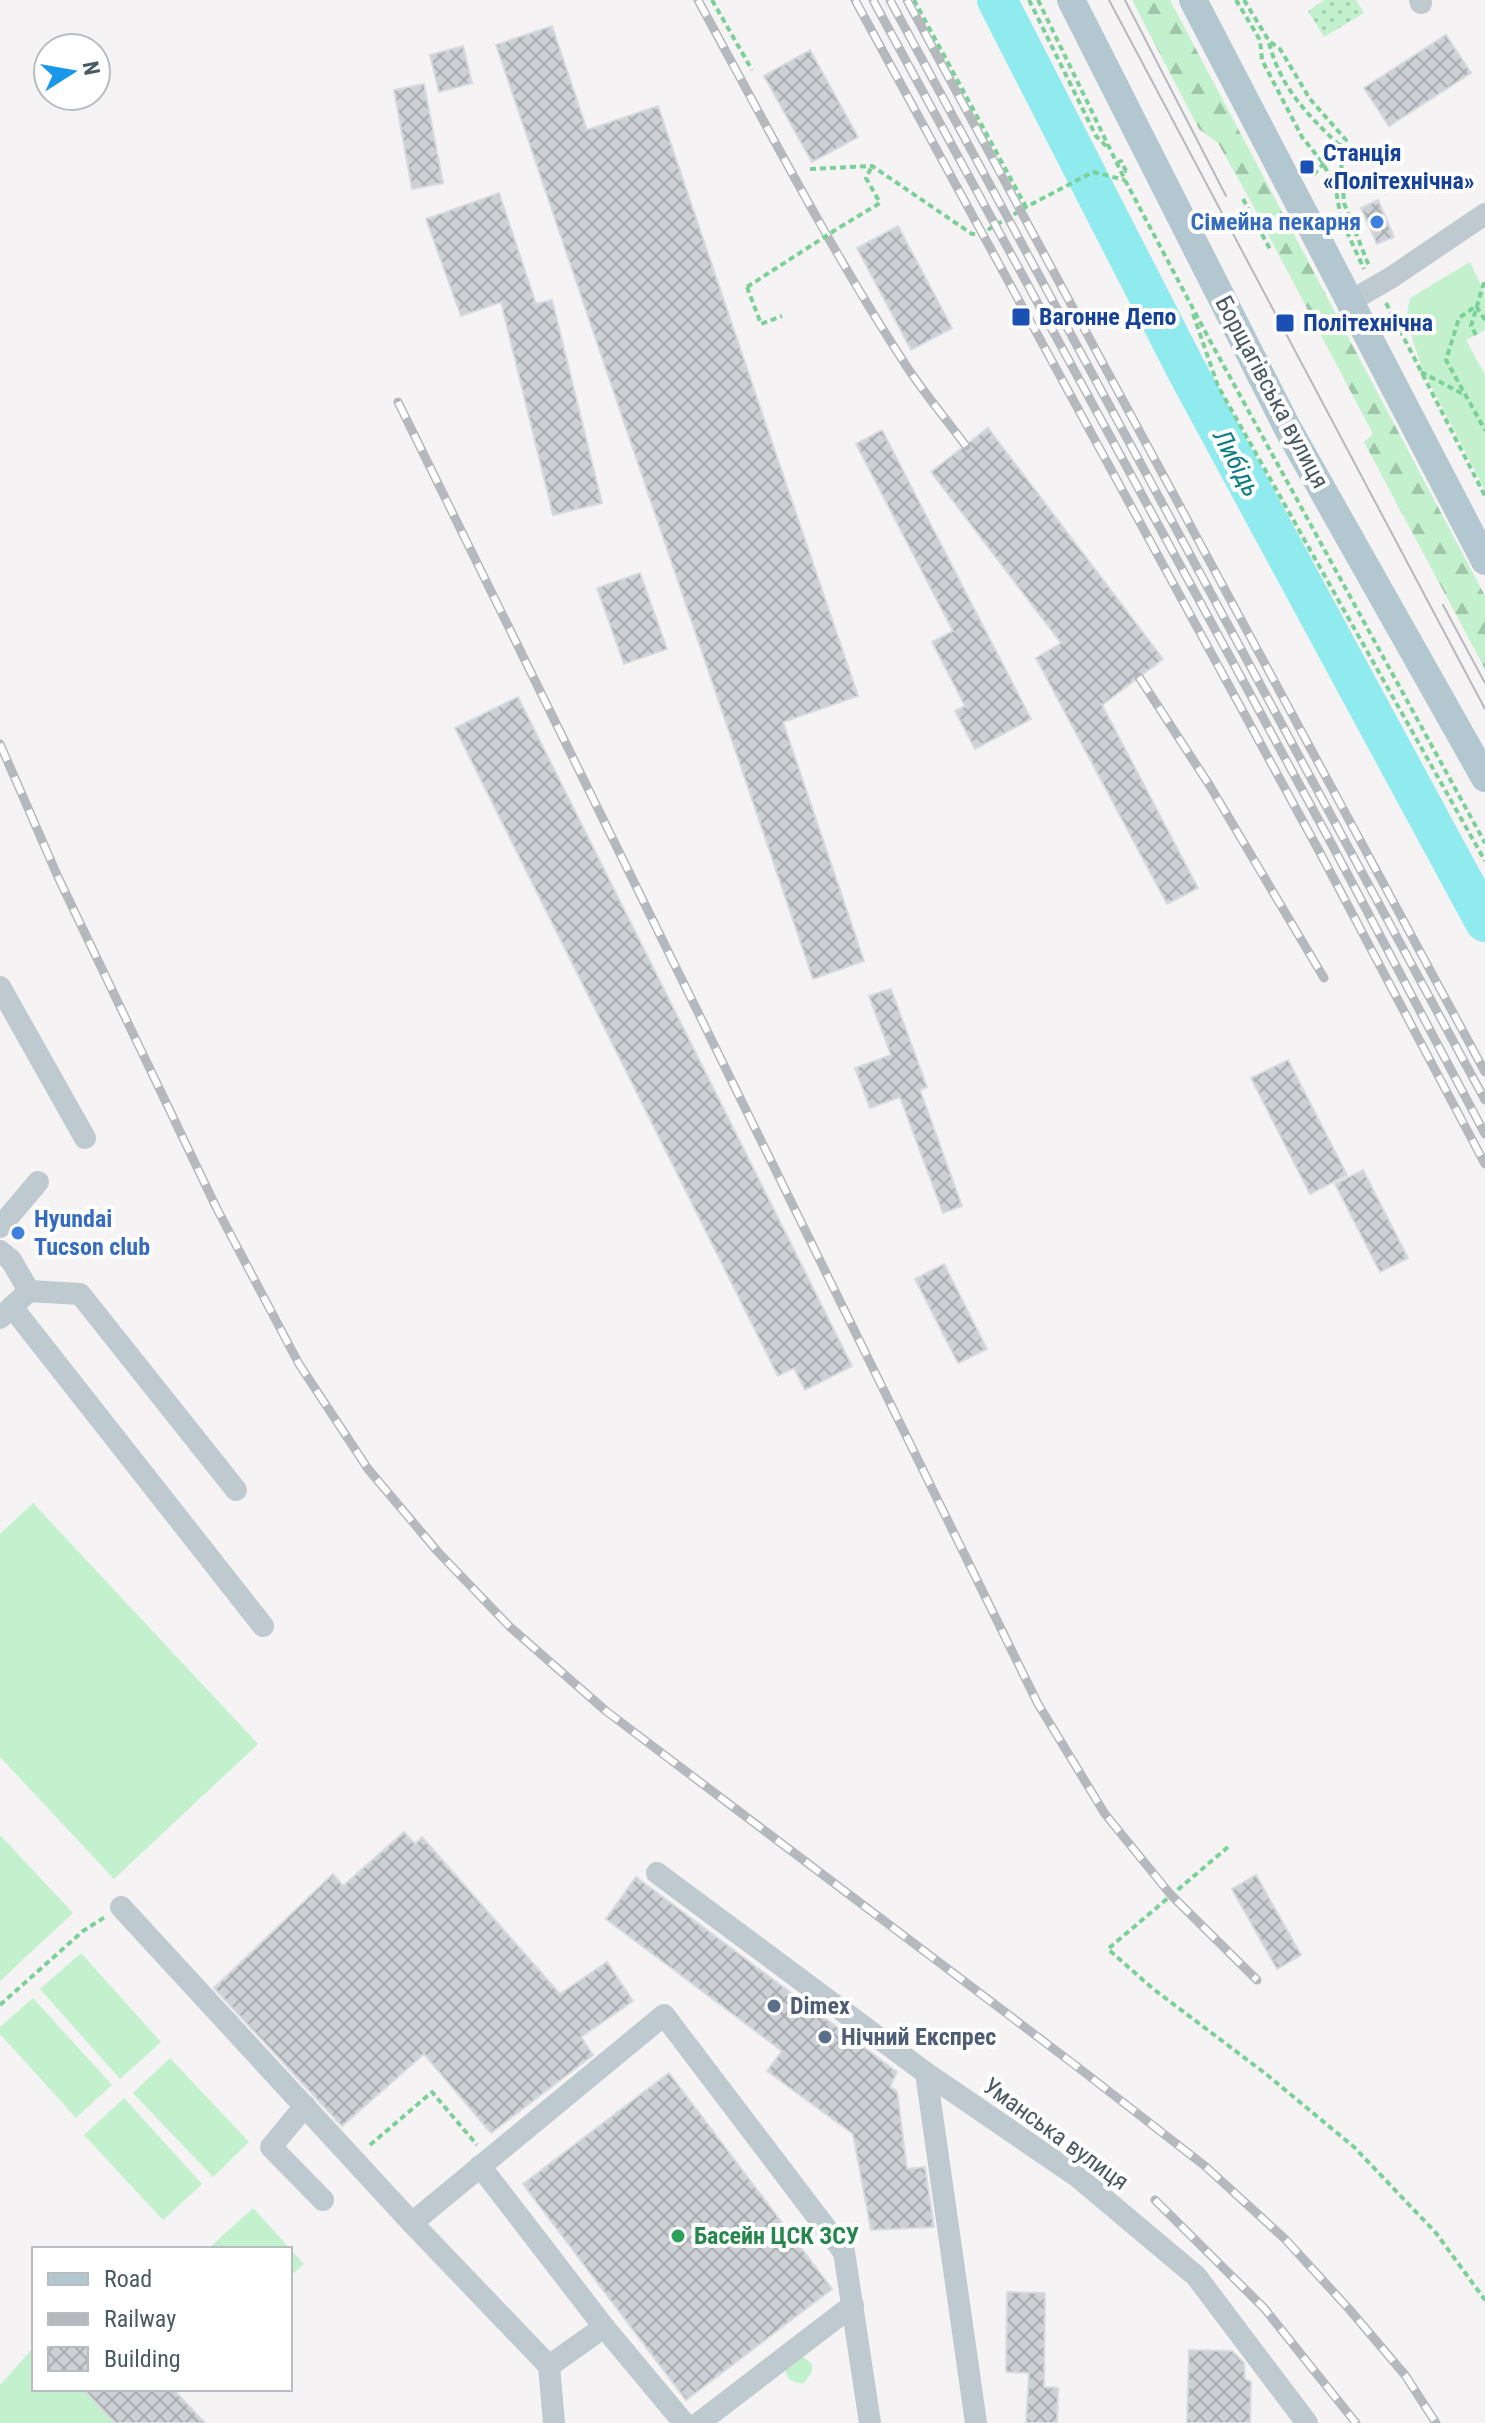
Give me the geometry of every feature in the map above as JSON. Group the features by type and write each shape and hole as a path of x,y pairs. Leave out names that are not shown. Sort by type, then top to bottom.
{"main road":[{"name":"Борщагівська вулиця","path":"1071,0 1287,427 1485,778"},
{"path":"1193,0 1286,177 1366,292 1485,561"}],"street":[{"path":"1366,292 1485,214"},
{"path":"0,987 85,1138"},
{"path":"0,1227 38,1182"},
{"path":"0,1251 11,1260 29,1291"},
{"path":"236,1490 80,1294 29,1291 6,1313 263,1626"},
{"name":"Уманська вулиця","path":"657,1873 926,2073 1078,2177 1196,2276 1307,2423"},
{"path":"121,1907 412,2223 549,2366 554,2423"},
{"path":"412,2223 664,2015 844,2252 870,2423"},
{"path":"926,2073 976,2423"},
{"path":"305,2106 271,2147 323,2200"},
{"path":"485,2162 604,2327 684,2423"},
{"path":"699,2423 853,2305"},
{"path":"549,2366 604,2327"}],"path":[{"path":"712,0 752,70"},
{"path":"914,0 1026,207"},
{"path":"1029,0 1096,136 1111,151"},
{"path":"1038,0 1125,180 1190,304 1485,843"},
{"path":"1236,0 1260,40 1262,60 1302,137 1323,163 1336,190 1341,219 1366,292 1485,508"},
{"path":"1244,0 1269,41 1274,61 1301,108 1340,146 1344,203 1366,292 1419,371 1485,496"},
{"path":"1269,41 1280,49 1310,99 1346,140 1313,175"},
{"path":"1117,163 1121,161 1126,171"},
{"path":"782,316 761,324 747,287 880,203 866,178 872,166"},
{"path":"810,169 872,166 972,234 981,234 1093,172 1125,180"},
{"path":"1243,199 1271,251"},
{"path":"1476,335 1471,326 1485,279"},
{"path":"1190,304 1218,386 1485,861"},
{"path":"1476,306 1485,320"},
{"path":"1476,306 1459,318 1446,360 1485,430"},
{"path":"1419,371 1466,395"},
{"path":"1228,1847 1108,1949 1152,1988 1266,2074 1354,2147 1436,2233 1485,2300"},
{"path":"0,2005 83,1931 121,1907"},
{"path":"353,2159 432,2092 485,2162"}],"green space":[{"path":"1132,0 1170,0 1485,596 1485,669 1364,442 1373,434 1249,198 1218,143 1199,129"},
{"path":"1325,0 1356,0 1364,13 1324,37 1308,11"},
{"path":"1470,262 1485,294 1485,330 1466,340 1485,375 1485,490 1422,368 1406,320 1410,298"},
{"path":"33,1503 258,1744 114,1879 0,1757 0,1534"},
{"path":"0,1835 73,1913 0,1981"},
{"path":"81,1953 161,2042 120,2079 40,1989"},
{"path":"33,1998 112,2085 76,2118 0,2034 0,2027"},
{"path":"170,2058 249,2142 213,2177 133,2093"},
{"path":"124,2098 202,2184 163,2220 84,2135"},
{"path":"253,2208 289,2247 210,2247"},
{"path":"292,2251 304,2264 292,2274"},
{"path":"32,2349 32,2391 175,2391 205,2423 0,2423 0,2385"},
{"path":"802,2356 812,2364 812,2372 804,2383 797,2383 789,2378 785,2368"}],"building":[{"path":"552,26 587,130 658,106 858,696 783,722 864,961 813,979 496,45"},
{"path":"1446,35 1471,73 1389,126 1364,88"},
{"path":"463,46 472,83 439,92 430,55"},
{"path":"810,50 858,137 812,162 764,76"},
{"path":"424,84 443,183 412,189 394,90"},
{"path":"499,193 536,304 552,300 602,503 553,515 501,302 461,316 426,219"},
{"name":"Сімейна пекарня","path":"1378,200 1394,237 1377,244 1361,208"},
{"path":"898,226 952,328 911,350 857,248"},
{"path":"988,428 1163,659 1102,705 1198,888 1167,904 1036,658 1061,643 931,472"},
{"path":"882,430 1031,719 975,749 955,711 965,706 932,642 953,631 856,444"},
{"path":"640,573 667,649 624,664 597,588"},
{"path":"518,697 852,1366 805,1390 794,1368 778,1376 455,728"},
{"path":"891,989 927,1087 920,1090 962,1206 943,1213 900,1097 870,1108 855,1068 891,1055 869,996"},
{"path":"1288,1060 1347,1175 1310,1194 1251,1078"},
{"path":"1363,1170 1408,1258 1380,1272 1335,1184"},
{"path":"944,1264 987,1349 958,1363 915,1279"},
{"path":"404,1832 415,1844 422,1837 560,1994 607,1962 633,2001 581,2037 593,2055 491,2133 424,2054 342,2126 214,1988 333,1874 343,1886"},
{"path":"1256,1875 1301,1955 1277,1969 1232,1889"},
{"path":"636,1877 897,2072 890,2087 897,2091 907,2169 925,2167 934,2227 871,2230 853,2134 767,2071 782,2051 606,1919"},
{"name":"Басейн ЦСК ЗСУ","path":"669,2073 832,2289 686,2400 523,2184"},
{"path":"1007,2292 1045,2293 1044,2387 1058,2388 1057,2423 1026,2423 1029,2373 1006,2372"},
{"path":"1189,2350 1232,2351 1244,2363 1245,2379 1251,2382 1250,2423 1187,2423"},
{"path":"85,2391 175,2391 205,2423 115,2423"}],"waterway":[{"name":"Либідь","path":"997,0 1187,371 1485,922"}],"tram line":[{"path":"1109,0 1485,709"},
{"path":"1125,0 1226,196"},
{"path":"1443,605 1485,683"}],"railway":[{"path":"698,0 851,277 907,367 966,446"},
{"path":"855,0 1318,849 1485,1164"},
{"path":"873,0 1330,841 1485,1134"},
{"path":"890,0 1485,1100"},
{"path":"907,0 1485,1072"},
{"path":"398,402 1038,1704 1105,1814 1171,1895 1257,1980"},
{"path":"1139,677 1210,786 1324,978"},
{"path":"0,744 58,877 217,1209 299,1364 368,1469 438,1552 510,1627 606,1711 1205,2166 1285,2239 1349,2309 1405,2375 1436,2423"},
{"path":"1155,2200 1264,2308 1356,2423"}],"place":[{"name":"Станція «Політехнічна»","path":"1307,167"},
{"name":"Сімейна пекарня","path":"1377,222"},
{"name":"Вагонне Депо","path":"1021,317"},
{"name":"Політехнічна","path":"1285,323"},
{"name":"Hyundai Tucson club","path":"18,1233"},
{"name":"Dimex","path":"774,2006"},
{"name":"Нічний Експрес","path":"825,2037"},
{"name":"Басейн ЦСК ЗСУ","path":"678,2236"}]}
